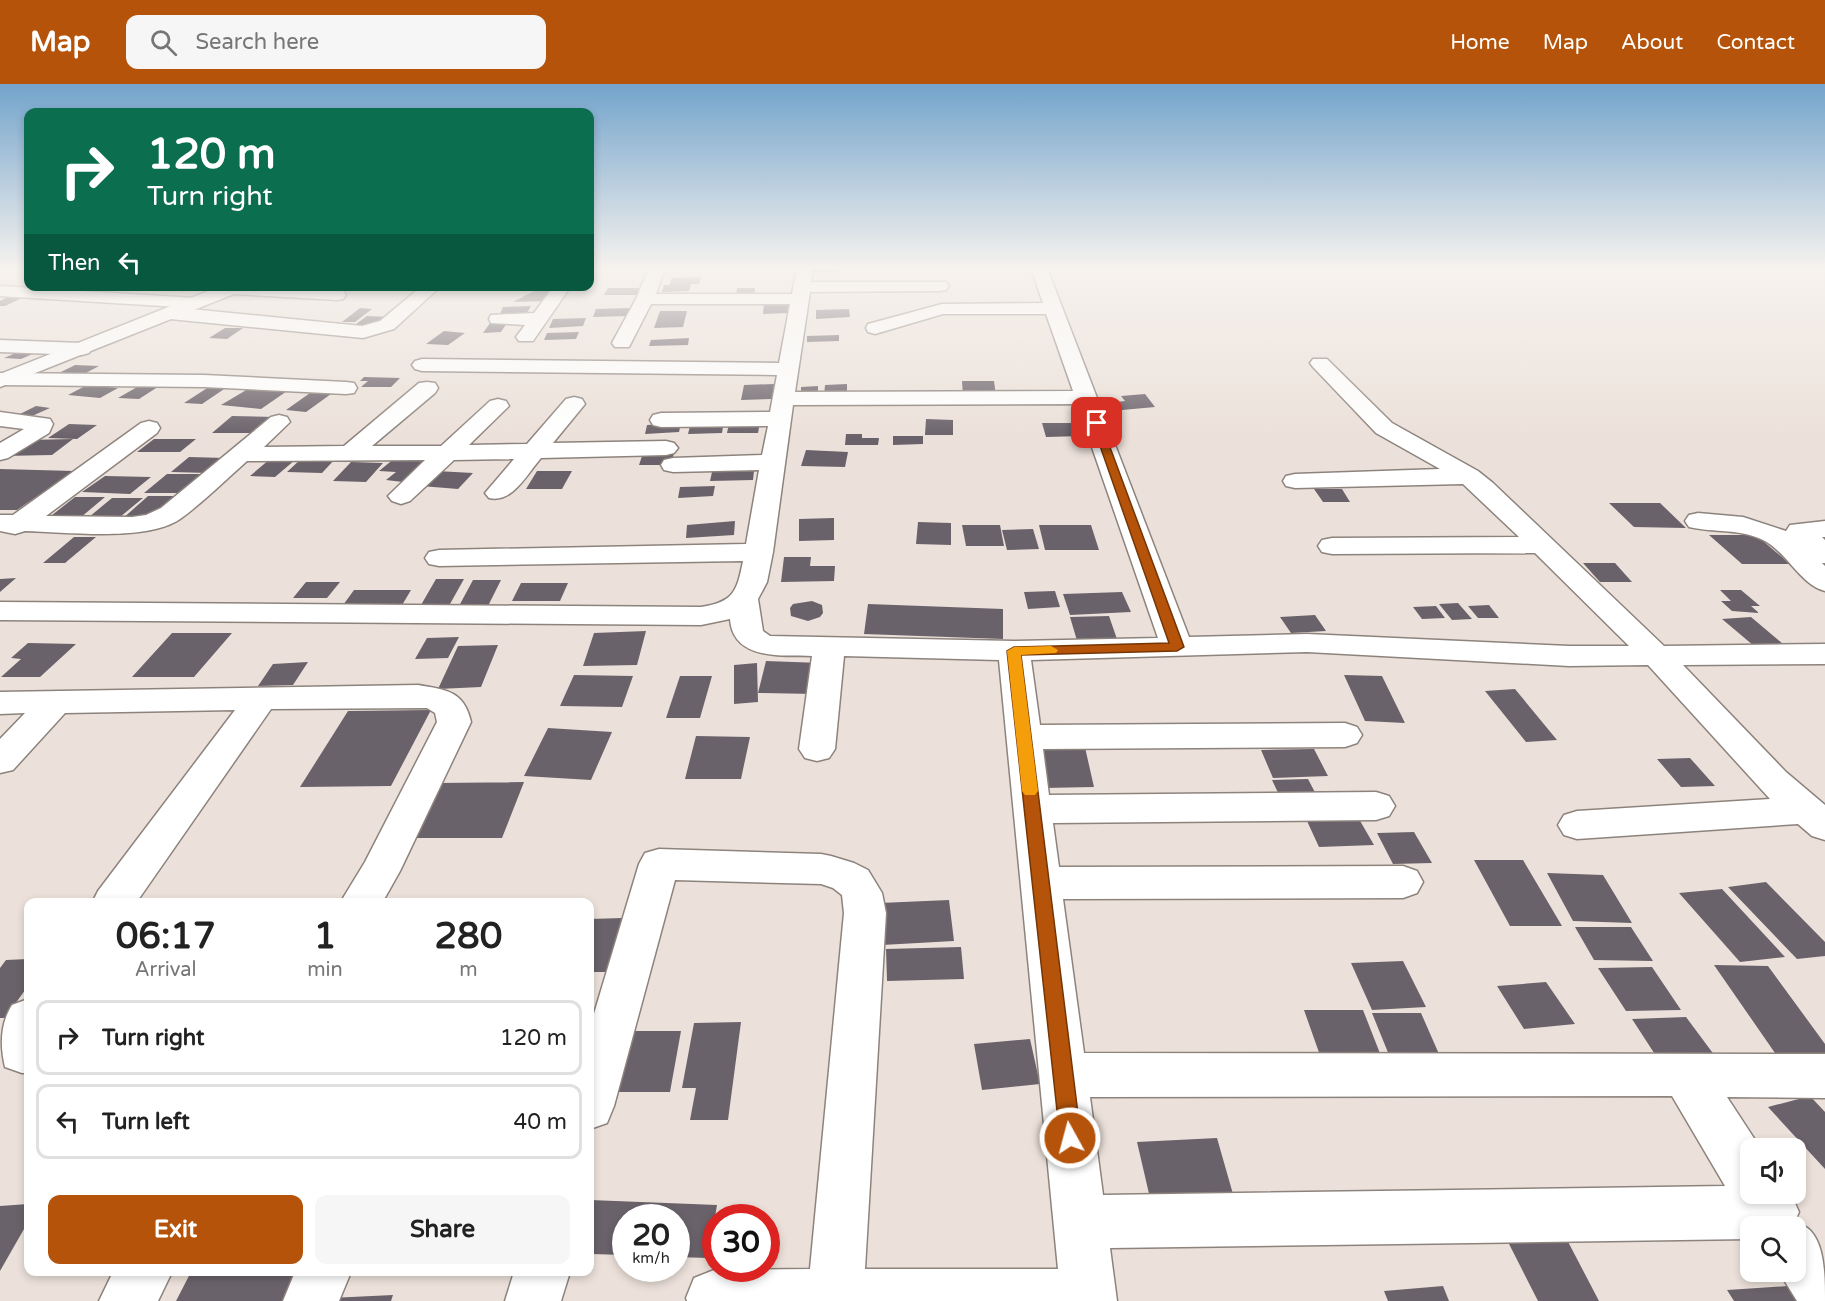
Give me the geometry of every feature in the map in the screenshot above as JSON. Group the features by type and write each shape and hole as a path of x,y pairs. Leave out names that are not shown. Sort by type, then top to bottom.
{"street":[{"path":"2,380 141,325"},
{"path":"290,325 363,332 387,325"},
{"path":"526,338 536,325"},
{"path":"622,343 631,325"},
{"path":"796,325 759,552 753,582 745,601 747,632 754,642 768,645 1014,651 1306,643 1569,656 1825,654"},
{"path":"875,328 886,325"},
{"path":"1061,325 1177,647"},
{"path":"0,346 82,349"},
{"path":"1320,363 1384,428 1469,476 1656,655 1773,781 1815,818"},
{"path":"422,365 789,369"},
{"path":"2,380 204,381 346,388"},
{"path":"350,454 427,388"},
{"path":"661,420 782,409 1087,397"},
{"path":"498,493 574,404"},
{"path":"401,496 498,406"},
{"path":"0,419 42,424 40,428 0,453"},
{"path":"6,527 132,525 152,522 170,514 279,422"},
{"path":"6,527 149,428"},
{"path":"242,454 536,451 773,462"},
{"path":"1295,481 1469,476"},
{"path":"1698,521 1749,526 1776,536 1825,582"},
{"path":"1825,529 1799,531 1825,555"},
{"path":"1332,546 1542,544"},
{"path":"439,558 759,552"},
{"path":"7,617 701,616 729,612 745,601"},
{"path":"817,749 830,647"},
{"path":"714,1298 1089,1299 1014,651"},
{"path":"0,704 417,696 436,699 452,707 454,722 380,871 364,898"},
{"path":"117,898 260,700"},
{"path":"0,761 54,704"},
{"path":"1024,737 1345,735"},
{"path":"1032,809 1376,806"},
{"path":"1577,825 1815,818"},
{"path":"594,1092 659,864 821,869 843,874 857,883 864,897 865,913 835,1297"},
{"path":"1040,883 1403,882"},
{"path":"1063,1076 1685,1074 1824,1077"},
{"path":"1685,1074 1825,1294"},
{"path":"1080,1222 1772,1212"},
{"path":"127,1301 142,1276"},
{"path":"311,1301 321,1276"},
{"path":"533,1301 541,1276"}],"building":[{"path":"355,325 378,325 374,328 352,327"},
{"path":"489,325 506,325 501,332 483,333"},
{"path":"550,325 583,325 583,326 549,328"},
{"path":"655,325 684,325 683,327 654,328"},
{"path":"225,328 243,328 227,339 209,338"},
{"path":"444,331 465,333 448,345 426,344"},
{"path":"579,332 576,339 544,340 547,333"},
{"path":"839,335 839,341 807,342 807,336"},
{"path":"689,338 688,345 649,346 651,340"},
{"path":"25,349 42,350 21,359 4,358"},
{"path":"75,365 99,366 84,374 59,373"},
{"path":"364,377 400,378 391,387 361,387 368,381 360,381"},
{"path":"962,381 994,381 996,396 963,396"},
{"path":"144,383 164,383 139,399 118,398"},
{"path":"215,383 233,383 202,404 184,403"},
{"path":"774,384 772,399 741,400 744,385"},
{"path":"847,384 847,396 824,397 825,385"},
{"path":"87,385 118,388 100,398 68,395"},
{"path":"253,386 290,389 261,409 221,405"},
{"path":"818,386 818,394 801,394 801,387"},
{"path":"310,393 331,394 306,412 286,410"},
{"path":"1145,394 1155,407 1122,410 1116,402 1125,401 1121,396"},
{"path":"36,406 50,408 32,416 18,415"},
{"path":"232,416 275,417 256,433 212,433"},
{"path":"926,419 953,420 953,435 925,435"},
{"path":"724,421 722,433 688,434 691,422"},
{"path":"760,422 758,433 727,433 729,423"},
{"path":"681,423 679,432 645,434 647,425"},
{"path":"1042,423 1077,423 1082,436 1046,437"},
{"path":"69,424 97,425 77,439 48,438"},
{"path":"846,434 862,434 862,438 879,438 878,445 845,445"},
{"path":"893,436 923,436 923,444 893,445"},
{"path":"73,439 52,455 3,456 26,440"},
{"path":"154,439 196,439 180,452 137,452"},
{"path":"675,449 671,465 639,465 644,450"},
{"path":"806,450 848,452 845,467 801,466"},
{"path":"189,457 225,458 208,473 171,472"},
{"path":"302,458 336,458 322,473 287,472"},
{"path":"395,458 427,460 403,482 386,480 396,472 379,471"},
{"path":"270,459 295,460 275,477 250,476"},
{"path":"351,462 383,463 366,482 333,481"},
{"path":"0,469 74,471 17,510 0,510"},
{"path":"436,471 473,473 458,489 421,486"},
{"path":"537,471 572,471 562,489 526,489"},
{"path":"754,471 753,480 710,481 712,472"},
{"path":"167,474 204,474 182,493 144,493"},
{"path":"105,476 151,477 130,494 82,492"},
{"path":"715,486 713,496 678,498 680,487"},
{"path":"1314,489 1342,489 1350,502 1323,502"},
{"path":"148,496 177,496 151,519 121,520"},
{"path":"75,497 105,497 74,523 42,523"},
{"path":"112,498 143,498 120,517 89,517"},
{"path":"1609,503 1660,503 1686,528 1634,527"},
{"path":"834,518 834,540 799,541 799,519"},
{"path":"735,521 734,535 686,538 687,525"},
{"path":"918,522 951,523 951,545 916,544"},
{"path":"962,525 1000,525 1004,546 966,546"},
{"path":"1039,525 1091,525 1099,550 1045,550"},
{"path":"1033,529 1039,549 1007,550 1002,530"},
{"path":"1709,535 1756,535 1790,564 1742,564"},
{"path":"74,537 96,537 65,563 43,563"},
{"path":"784,557 811,557 810,566 835,566 834,581 781,582"},
{"path":"1583,563 1615,563 1632,582 1600,582"},
{"path":"16,578 0,592 0,579"},
{"path":"436,579 464,579 450,604 421,605"},
{"path":"473,580 501,580 488,606 459,606"},
{"path":"306,582 340,582 327,598 293,598"},
{"path":"521,583 568,583 560,601 512,601"},
{"path":"354,590 411,590 398,612 338,612"},
{"path":"1720,590 1741,590 1760,606 1751,606 1759,613 1732,611 1721,601 1731,601"},
{"path":"1055,591 1060,607 1028,609 1024,592"},
{"path":"1122,592 1131,612 1070,615 1063,594"},
{"path":"812,601 822,605 823,613 820,617 808,621 791,616 790,608 793,604"},
{"path":"1458,603 1472,619 1452,620 1439,604"},
{"path":"868,604 1003,609 1003,639 864,634"},
{"path":"1489,605 1499,618 1478,618 1468,606"},
{"path":"1436,606 1445,618 1422,619 1413,607"},
{"path":"1315,615 1326,631 1291,633 1280,617"},
{"path":"1109,616 1118,642 1078,644 1070,617"},
{"path":"1751,617 1789,649 1760,651 1722,619"},
{"path":"646,631 637,665 583,666 594,633"},
{"path":"172,633 232,633 194,677 132,677"},
{"path":"459,637 448,658 415,659 427,638"},
{"path":"28,643 76,644 40,677 1,677 21,659 11,658"},
{"path":"498,645 481,687 438,689 458,646"},
{"path":"766,661 821,663 815,694 758,693"},
{"path":"308,662 293,685 258,686 273,664"},
{"path":"757,663 758,702 734,704 734,665"},
{"path":"574,675 633,676 622,707 560,706"},
{"path":"1344,675 1382,676 1405,723 1365,721"},
{"path":"680,676 712,676 700,718 666,718"},
{"path":"1515,689 1557,740 1526,742 1485,691"},
{"path":"431,710 391,786 300,787 348,711"},
{"path":"548,728 612,732 591,780 524,776"},
{"path":"696,736 750,737 741,779 685,779"},
{"path":"1084,743 1094,787 1044,788 1037,744"},
{"path":"1314,749 1328,776 1273,778 1261,750"},
{"path":"1690,758 1715,786 1681,787 1657,759"},
{"path":"1308,779 1318,798 1281,799 1272,780"},
{"path":"524,782 502,838 411,838 438,783"},
{"path":"1359,819 1374,845 1319,847 1307,821"},
{"path":"1414,832 1432,863 1393,864 1377,833"},
{"path":"1474,860 1523,860 1562,926 1510,926"},
{"path":"1547,873 1603,875 1632,923 1573,921"},
{"path":"1766,882 1825,942 1825,956 1797,959 1728,887"},
{"path":"1722,889 1785,957 1740,962 1679,893"},
{"path":"949,900 954,941 882,945 880,903"},
{"path":"622,918 609,972 594,972 594,919"},
{"path":"1575,927 1631,927 1653,961 1594,960"},
{"path":"961,947 964,979 887,981 886,949"},
{"path":"24,959 24,992 5,1018 0,1018 0,968 6,960"},
{"path":"1403,961 1426,1007 1372,1010 1351,963"},
{"path":"1714,965 1768,966 1825,1044 1825,1054 1775,1053"},
{"path":"1652,967 1681,1010 1626,1011 1598,968"},
{"path":"1546,982 1575,1024 1524,1029 1497,986"},
{"path":"1304,1010 1363,1010 1383,1061 1322,1061"},
{"path":"1372,1013 1421,1013 1439,1054 1389,1055"},
{"path":"1686,1017 1715,1056 1658,1059 1632,1019"},
{"path":"741,1022 728,1120 690,1120 696,1088 682,1088 694,1023"},
{"path":"624,1031 681,1031 670,1092 610,1092"},
{"path":"1030,1039 1040,1084 982,1090 974,1044"},
{"path":"1810,1096 1825,1112 1825,1169 1806,1148 1806,1138 1796,1138 1768,1107"},
{"path":"1217,1138 1233,1194 1150,1198 1137,1142"},
{"path":"594,1200 702,1204 702,1258 690,1257 690,1204 612,1204 612,1255 594,1254"},
{"path":"24,1204 24,1229 0,1271 0,1206"},
{"path":"1564,1234 1599,1301 1538,1301 1506,1238"},
{"path":"189,1276 301,1276 290,1301 176,1301"},
{"path":"1443,1286 1449,1301 1388,1301 1384,1291"},
{"path":"1788,1286 1798,1301 1734,1301 1727,1290"},
{"path":"393,1295 391,1301 329,1301 330,1298"}],"slow traffic":[{"path":"1030,791 1014,651 1051,650"}],"route":[{"path":"1070,1138 1014,651 1177,647 1097,423"}]}
